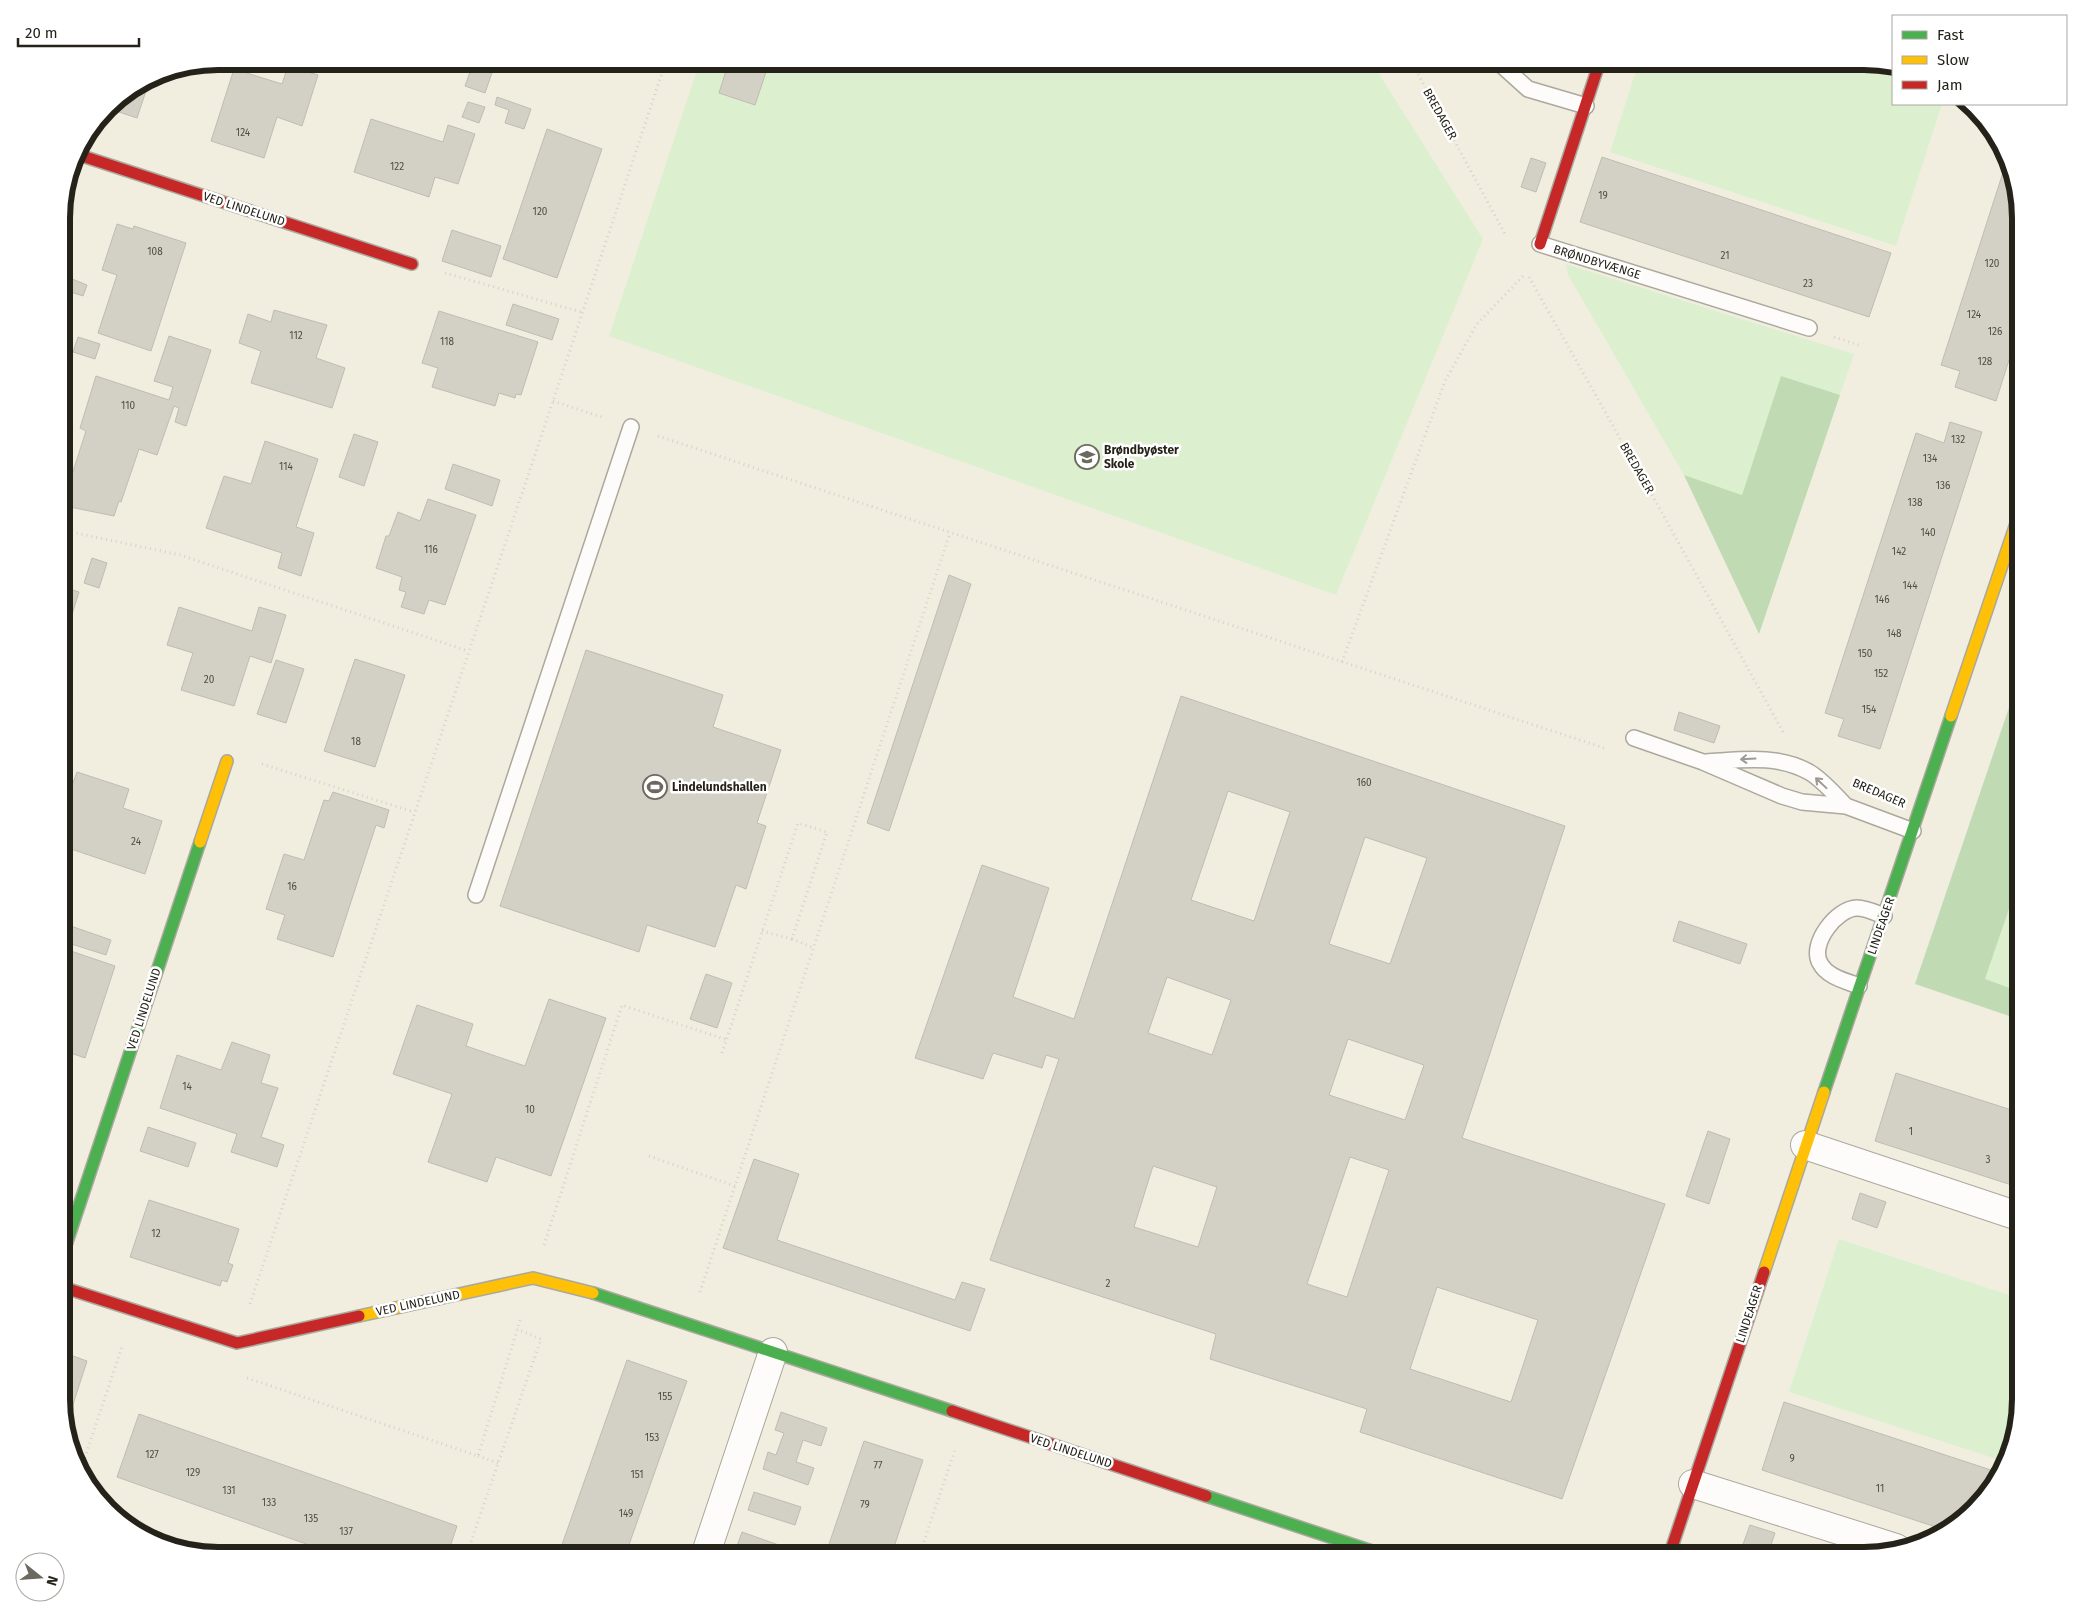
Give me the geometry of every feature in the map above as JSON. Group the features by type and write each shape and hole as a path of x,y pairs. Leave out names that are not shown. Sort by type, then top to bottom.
{"street":[{"name":"BRØNDBYVÆNGE","path":"1540,244 1597,70"},
{"name":"VED LINDELUND","path":"83,156 412,264"},
{"name":"BREDAGER","path":"1898,878 2012,556"},
{"name":"VED LINDELUND","path":"70,1233 227,761"},
{"name":"LINDEAGER","path":"1672,1547 1805,1145 1898,878"},
{"path":"1805,1145 2012,1215"},
{"name":"VED LINDELUND","path":"70,1291 237,1342 533,1278 602,1295 1353,1547"},
{"path":"707,1547 773,1352"},
{"path":"1693,1484 1887,1545"}],"lane":[{"path":"1507,70 1528,89 1586,106"},
{"name":"BRØNDBYVÆNGE","path":"1540,244 1808,328"},
{"path":"476,895 631,427"},
{"path":"1634,738 1703,762 1761,788 1802,802 1846,806 1914,831"},
{"path":"1703,762 1768,758 1793,765 1810,772 1846,806"},
{"path":"1860,986 1836,977 1822,967 1816,952 1819,942 1837,918 1846,911 1859,908 1884,916"}],"path":[{"path":"237,1342 663,70"},
{"name":"BREDAGER","path":"1416,70 1508,240"},
{"path":"412,264 581,312"},
{"name":"BREDAGER","path":"1342,662 1445,381 1477,324 1526,273 1666,519 1787,740"},
{"path":"553,401 1611,750 1634,738"},
{"path":"70,532 180,555 468,651"},
{"path":"708,1267 950,533"},
{"path":"227,761 242,758 414,812"},
{"path":"722,1053 798,823 827,832 792,939"},
{"path":"762,931 792,939 814,948"},
{"path":"649,1156 735,1186"},
{"path":"84,1461 135,1311"},
{"path":"469,1547 541,1339 517,1329"},
{"path":"922,1547 967,1416"},
{"path":"478,1456 498,1463"}],"green space":[{"path":"697,70 1377,70 1483,239 1336,595 609,336"},
{"path":"1636,70 1884,71 1892,73 1892,105 1942,105 1896,246 1610,152"},
{"path":"1566,264 1854,354 1840,395 1781,377 1742,495 1684,475 1568,275"},
{"path":"1781,376 1840,395 1759,634 1684,475 1742,495"},
{"path":"2012,699 2012,900 1985,979 2012,989 2012,1017 1915,984"},
{"path":"2012,900 2012,989 1985,979"},
{"path":"1839,1239 2012,1296 2011,1419 2007,1438 1999,1460 1789,1392"}],"building":[{"path":"234,70 282,84 287,70 301,70 318,75 302,126 277,117 264,158 211,141"},
{"path":"464,70 493,70 485,93 465,86 470,72"},
{"path":"726,70 767,70 755,105 719,93"},
{"path":"147,88 137,118 116,111"},
{"path":"497,97 531,109 524,129 505,123 509,110 495,105"},
{"path":"468,102 485,107 479,123 462,117"},
{"path":"371,119 443,142 448,125 475,134 458,184 435,177 429,197 354,172"},
{"path":"547,129 602,149 557,278 503,259"},
{"path":"1602,157 1891,253 1869,317 1580,222"},
{"path":"1531,158 1546,163 1536,192 1521,187"},
{"path":"2004,170 2011,198 2012,218 2012,350 1996,401 1955,387 1960,371 1941,365"},
{"path":"117,224 133,229 134,226 186,243 151,351 98,333 117,275 102,270"},
{"path":"452,230 501,246 491,277 442,261"},
{"path":"72,279 87,285 83,296 70,292"},
{"path":"513,304 559,319 552,340 506,325"},
{"path":"274,310 327,325 316,358 345,368 332,408 251,383 261,351 239,343 248,314 271,322"},
{"path":"439,311 538,342 521,395 516,394 515,398 499,393 495,406 432,387 438,368 422,363"},
{"path":"169,336 211,350 186,426 175,422 179,408 174,406 157,455 139,449 121,502 119,501 114,516 70,507 72,485 70,484 70,481 86,431 80,428 96,376 169,400 173,387 154,381"},
{"path":"78,337 100,344 95,359 73,352"},
{"path":"1950,422 1982,432 1880,749 1838,736 1844,719 1825,713 1916,433 1944,443"},
{"path":"354,434 378,442 364,486 339,477"},
{"path":"265,441 318,459 296,527 314,533 301,576 278,568 282,553 206,528 224,476 251,484"},
{"path":"453,464 500,480 492,506 445,489"},
{"path":"428,499 476,515 445,605 429,600 424,614 401,607 406,592 399,590 402,577 376,568 386,536 389,536 398,512 420,521"},
{"path":"92,558 107,563 99,588 84,583"},
{"path":"949,575 971,584 889,831 867,823"},
{"path":"70,589 79,592 70,621"},
{"path":"179,607 252,631 259,607 286,615 271,663 250,656 234,706 181,690 193,653 167,645"},
{"name":"Lindelundshallen","path":"586,650 723,695 713,727 781,750 757,823 766,826 746,889 736,885 715,947 647,925 639,952 500,906"},
{"path":"355,659 405,675 375,767 324,751"},
{"path":"276,660 304,669 286,723 257,714"},
{"path":"1181,696 1565,826 1462,1138 1665,1204 1562,1499 1360,1432 1367,1409 1210,1359 1216,1334 990,1260 1059,1059 1046,1055 1042,1068 993,1053 983,1079 915,1058 982,865 1049,888 1013,997 1074,1019","holes":["1228,791 1290,812 1254,921 1191,900","1365,837 1427,858 1390,964 1329,944","1167,977 1231,1000 1212,1055 1148,1033","1348,1039 1424,1065 1405,1120 1329,1095","1350,1157 1389,1170 1347,1297 1307,1284","1153,1166 1217,1187 1198,1247 1134,1227","1437,1287 1538,1320 1511,1402 1410,1369"]},
{"path":"1679,712 1720,726 1714,743 1674,730"},
{"path":"77,772 129,789 123,808 162,821 145,874 70,849 70,791"},
{"path":"333,792 389,810 384,828 376,825 333,957 277,939 285,915 266,909 284,854 304,860 324,800 329,801"},
{"path":"1679,921 1747,944 1740,964 1673,941"},
{"path":"70,926 111,940 106,955 70,944"},
{"path":"70,951 115,966 85,1058 70,1053"},
{"path":"706,974 732,983 717,1028 690,1019"},
{"path":"549,999 606,1018 551,1176 496,1157 487,1182 428,1162 452,1094 393,1074 417,1005 473,1024 466,1046 525,1066"},
{"path":"232,1042 270,1055 261,1083 278,1088 261,1137 284,1145 277,1167 231,1152 237,1134 160,1108 177,1055 221,1070"},
{"path":"1896,1073 2012,1110 2012,1185 1875,1141"},
{"path":"148,1127 196,1143 188,1167 140,1151"},
{"path":"1708,1131 1730,1139 1709,1204 1686,1196"},
{"path":"754,1159 799,1174 777,1240 955,1300 962,1282 985,1289 970,1331 723,1248"},
{"path":"1860,1193 1886,1202 1877,1228 1852,1219"},
{"path":"149,1200 239,1229 228,1263 233,1265 227,1282 222,1280 220,1286 130,1257"},
{"path":"70,1355 87,1361 70,1412"},
{"path":"627,1360 687,1381 628,1547 561,1547"},
{"path":"1784,1402 1993,1471 1975,1497 1962,1510 1937,1527 1762,1470"},
{"path":"781,1412 827,1428 821,1446 803,1440 796,1462 814,1468 808,1485 763,1469 768,1452 776,1455 784,1433 775,1430"},
{"path":"139,1414 457,1526 450,1547 315,1547 117,1477"},
{"path":"864,1441 923,1460 894,1547 828,1547"},
{"path":"754,1492 801,1507 795,1525 748,1510"},
{"path":"1750,1525 1775,1533 1770,1547 1742,1547"},
{"path":"742,1532 784,1547 737,1547"}],"traffic: fast":[{"path":"1824,1092 1951,716"},
{"path":"70,1233 200,842"},
{"path":"593,1293 952,1411"},
{"path":"1206,1496 1360,1547"}],"traffic: slow":[{"path":"1951,716 2012,536"},
{"path":"200,842 227,761"},
{"path":"1764,1272 1824,1092"},
{"path":"359,1316 533,1278 593,1293"}],"traffic: jam":[{"path":"1540,244 1597,70"},
{"path":"83,156 412,264"},
{"path":"1672,1547 1764,1272"},
{"path":"70,1290 237,1343 359,1316"},
{"path":"952,1411 1206,1496"}],"place":[{"name":"Brøndbyøster Skole","path":"1087,457"},
{"name":"Lindelundshallen","path":"655,787"}]}
